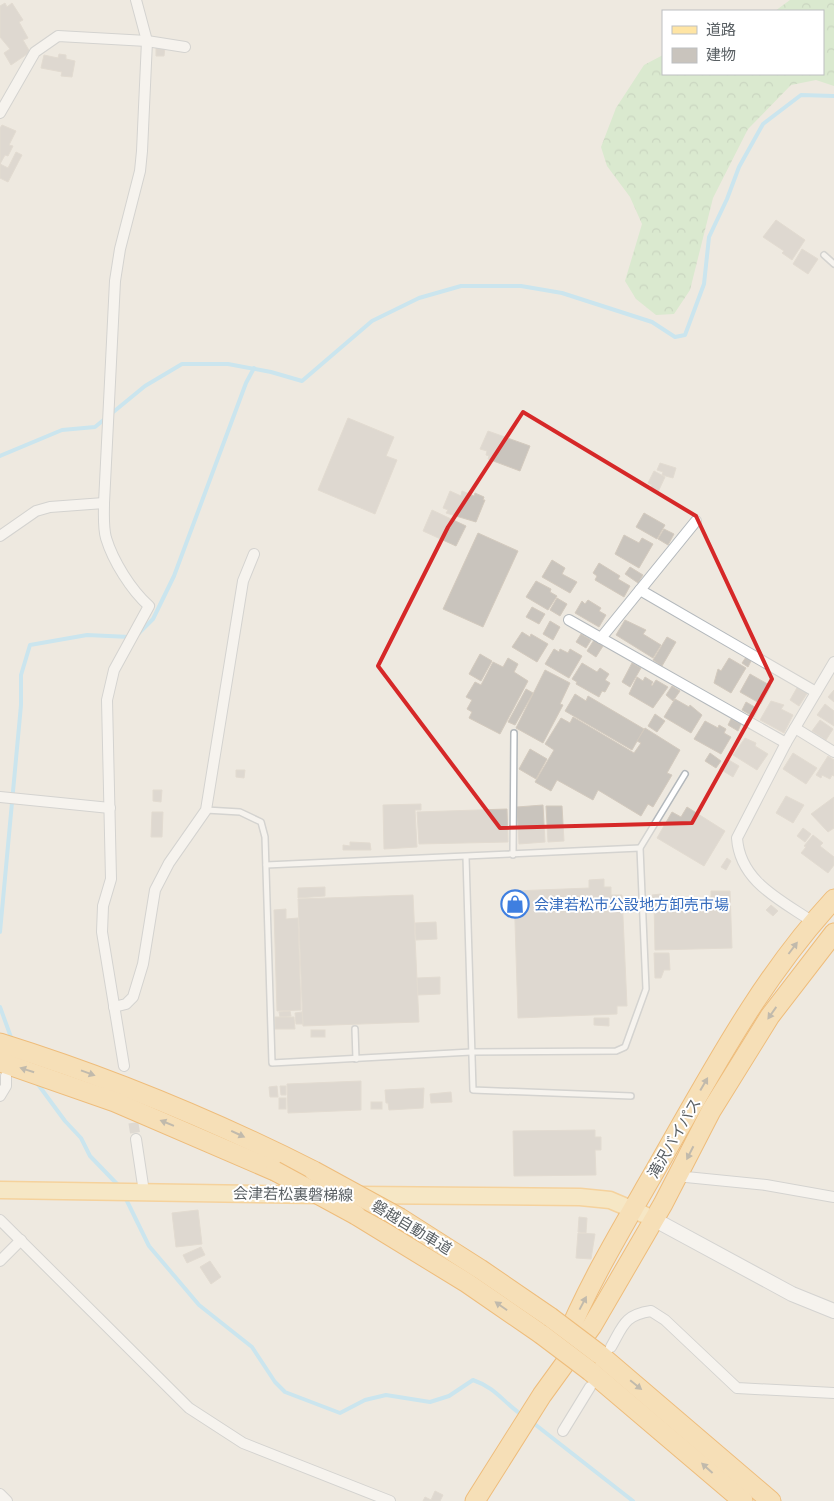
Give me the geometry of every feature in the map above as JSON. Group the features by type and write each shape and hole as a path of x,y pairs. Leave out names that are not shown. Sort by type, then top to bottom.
{"highway":[{"name":"滝沢バイパス","path":"643,1214 745,1014 813,922 834,899"},
{"name":"滝沢バイパス","path":"475,1501 542,1395 572,1322 711,1111 770,1016 834,933"},
{"name":"磐越自動車道","path":"0,1043 42,1056 202,1117 314,1171 400,1218 480,1269 550,1317 597,1365 743,1501"},
{"name":"磐越自動車道","path":"4,1067 48,1077 196,1135 275,1172 356,1215 467,1283 541,1334 597,1365 771,1501"}],"main road":[{"name":"会津若松裏磐梯線","path":"0,1190 580,1197 610,1200 643,1214"}],"street":[{"path":"124,1066 102,932 103,906 111,879 108,700 114,670 148,606 138,597 113,554 106,536 104,503 115,281 120,249 140,171 147,41 136,0"},
{"path":"0,113 36,52 58,36 147,41 185,47"},
{"path":"0,536 36,511 50,507 104,503"},
{"path":"601,638 696,521"},
{"path":"114,1007 126,1004 132,997 143,964 155,890 169,863 206,810 243,581 254,554"},
{"path":"640,590 816,692"},
{"path":"569,620 786,744"},
{"path":"813,922 756,882 745,868 738,849 737,838 786,744 834,662"},
{"path":"795,728 834,752"},
{"path":"0,797 110,808"},
{"path":"0,1096 6,1086 4,1067"},
{"path":"136,1139 144,1192"},
{"path":"686,1177 766,1185 834,1196"},
{"path":"643,1214 784,1290 834,1311"},
{"path":"0,1220 189,1408 243,1444 390,1501"},
{"path":"0,1261 21,1240"},
{"path":"563,1430 597,1365 626,1320 632,1314 651,1311 665,1320 737,1388 834,1393"},
{"path":"0,1494 7,1501"}],"lane":[{"path":"824,255 834,264"},
{"path":"512,855 514,733"},
{"path":"206,810 240,812 261,822 265,837 272,1063 472,1052 616,1051 624,1046 646,989 640,848 685,774"},
{"path":"266,866 640,848"},
{"path":"466,857 473,1090 631,1096"},
{"path":"355,1029 356,1059"}],"highlighted area":[{"path":"523,412 696,516 772,679 692,823 500,828 378,666 448,527"}],"green space":[{"path":"790,0 834,0 834,86 816,80 791,85 748,129 713,198 690,290 674,314 656,315 636,299 625,281 642,224 630,197 607,166 601,147 616,108 644,65 662,56 662,75 824,75 824,10 776,10"}],"building":[{"path":"5,3 7,7 12,3 23,20 19,22 28,38 23,40 30,52 11,65 4,53 10,49 0,37 0,6"},
{"path":"156,46 165,47 164,56 156,56"},
{"path":"59,54 66,55 66,59 75,61 72,77 61,76 62,72 41,68 44,55 58,58"},
{"path":"2,125 16,131 9,145 13,146 8,156 5,155 0,164 0,128"},
{"path":"16,152 22,155 8,182 0,178 0,164 8,168"},
{"path":"776,220 805,240 792,260 782,253 784,251 763,237"},
{"path":"802,249 818,259 808,274 793,264"},
{"path":"348,418 394,437 386,456 397,460 375,514 318,490"},
{"path":"488,431 530,446 520,471 488,459 487,451 480,449"},
{"path":"660,463 676,468 673,478 662,475 663,472 657,470"},
{"path":"654,471 665,477 658,492 650,488 652,485 648,483"},
{"path":"450,491 461,496 462,491 474,496 475,493 484,497 483,500 485,500 476,522 446,513 448,510 443,508"},
{"path":"432,510 466,526 456,546 423,531"},
{"path":"644,513 665,525 657,539 636,527"},
{"path":"664,529 674,534 668,545 658,539"},
{"path":"478,533 518,551 483,627 443,609"},
{"path":"624,535 639,543 642,538 653,544 639,568 615,554"},
{"path":"552,560 565,568 562,574 577,582 570,593 542,577"},
{"path":"599,563 620,576 618,579 630,586 624,597 595,580 597,576 593,573"},
{"path":"630,567 643,575 638,583 625,574"},
{"path":"536,581 551,589 550,592 557,596 548,610 526,597"},
{"path":"557,598 567,604 560,616 550,610"},
{"path":"588,600 601,608 599,611 606,615 599,627 575,613 582,601 585,604"},
{"path":"532,607 545,614 539,624 526,617"},
{"path":"625,620 646,630 643,634 661,645 653,658 616,635"},
{"path":"550,621 560,627 553,640 543,634"},
{"path":"522,632 530,637 531,634 548,644 537,662 512,647"},
{"path":"581,634 591,640 586,648 576,642"},
{"path":"667,637 676,642 662,666 653,660"},
{"path":"594,640 603,646 596,657 587,651"},
{"path":"554,649 559,652 560,649 568,653 570,649 582,656 569,678 545,664"},
{"path":"480,654 492,661 481,681 469,674"},
{"path":"746,657 751,661 748,667 742,663"},
{"path":"508,658 518,664 514,672 528,681 500,734 469,718 472,712 467,709 472,700 466,697 475,682 481,685 493,662 503,667"},
{"path":"729,658 746,668 731,693 714,683 718,669 721,671"},
{"path":"582,663 597,672 600,668 609,674 605,680 610,683 605,692 602,691 599,697 576,684 577,682 572,679"},
{"path":"632,663 641,668 630,687 622,682"},
{"path":"545,670 570,683 560,704 563,705 543,743 516,728"},
{"path":"750,674 771,686 761,704 740,692"},
{"path":"637,677 643,681 645,677 653,682 652,686 656,680 668,687 653,708 629,694"},
{"path":"672,686 680,691 673,701 666,695"},
{"path":"798,686 808,692 799,706 790,700"},
{"path":"526,689 533,693 515,725 508,722"},
{"path":"834,690 834,702 828,697"},
{"path":"575,694 586,701 588,696 644,729 632,750 565,711"},
{"path":"675,699 689,707 690,705 702,715 691,733 664,717"},
{"path":"771,701 784,705 781,709 793,715 784,733 760,720"},
{"path":"746,702 758,709 754,717 742,710"},
{"path":"825,704 834,711 834,726 817,715"},
{"path":"655,714 665,721 657,732 648,726"},
{"path":"573,717 634,753 641,743 637,741 645,728 680,750 667,773 672,775 653,807 648,804 641,816 598,790 593,800 557,780 551,791 535,782 554,750 545,744 561,718 570,723"},
{"path":"731,719 741,724 738,731 728,725"},
{"path":"820,720 833,729 826,740 812,731"},
{"path":"705,721 718,728 719,725 726,729 724,733 731,737 721,754 694,739"},
{"path":"745,738 756,743 755,746 768,754 757,770 733,755"},
{"path":"530,749 547,759 536,779 519,769"},
{"path":"710,753 721,761 716,768 705,761"},
{"path":"793,753 817,768 806,784 783,769"},
{"path":"828,756 834,760 834,776 832,775 830,779 822,775 821,778 816,775"},
{"path":"727,759 739,766 733,777 720,769"},
{"path":"236,770 245,770 244,778 236,777"},
{"path":"153,790 162,790 161,802 153,801"},
{"path":"786,796 804,805 793,823 776,813"},
{"path":"834,797 834,828 828,832 811,814"},
{"path":"421,804 421,810 415,810 417,847 384,849 383,805"},
{"path":"543,805 545,842 519,844 517,807"},
{"path":"546,806 562,806 564,841 548,842"},
{"path":"687,807 725,831 704,866 657,838 672,812 681,817"},
{"path":"507,809 508,842 419,844 417,812"},
{"path":"152,812 163,812 162,837 151,837"},
{"path":"803,828 811,834 805,842 797,836"},
{"path":"813,835 823,843 820,846 834,857 834,865 828,873 801,853"},
{"path":"350,842 370,843 371,850 343,850 343,845 350,846"},
{"path":"727,858 731,861 726,870 721,867"},
{"path":"604,879 604,887 611,887 611,895 622,895 627,1006 617,1006 617,1014 518,1018 514,891 589,888 589,880"},
{"path":"325,887 325,896 298,898 298,888"},
{"path":"711,891 730,891 732,948 655,950 654,902 711,901"},
{"path":"661,894 662,901 653,901 652,895"},
{"path":"413,895 419,1022 303,1026 298,899"},
{"path":"771,905 778,911 773,916 766,910"},
{"path":"286,909 286,919 298,918 301,1010 277,1011 274,910"},
{"path":"436,922 437,939 416,940 415,923"},
{"path":"654,953 669,953 670,970 664,970 661,978 655,978"},
{"path":"440,977 440,994 418,995 417,978"},
{"path":"290,1011 291,1016 280,1017 279,1012"},
{"path":"302,1012 303,1024 296,1024 295,1013"},
{"path":"275,1017 294,1017 295,1029 275,1029"},
{"path":"594,1018 609,1018 609,1026 594,1025"},
{"path":"311,1030 325,1030 325,1037 311,1037"},
{"path":"361,1081 361,1110 288,1113 287,1084"},
{"path":"277,1086 278,1097 270,1097 269,1087"},
{"path":"280,1086 286,1086 286,1095 281,1095"},
{"path":"424,1088 423,1108 389,1110 388,1103 386,1103 385,1090"},
{"path":"451,1092 452,1102 431,1103 430,1094"},
{"path":"279,1098 286,1098 286,1109 279,1109"},
{"path":"371,1102 382,1102 382,1109 371,1109"},
{"path":"595,1130 595,1137 601,1137 601,1150 595,1150 596,1175 514,1176 513,1131"},
{"path":"198,1210 202,1244 176,1247 172,1213"},
{"path":"579,1217 587,1218 586,1233 578,1232"},
{"path":"578,1233 595,1234 591,1259 576,1258"},
{"path":"201,1247 205,1255 187,1263 183,1255"},
{"path":"210,1261 221,1277 211,1284 200,1267"},
{"path":"435,1491 443,1495 440,1501 423,1501 425,1497 431,1500"}],"waterway":[{"path":"0,456 62,430 95,427 145,386 182,364 228,364 271,372 302,381 372,321 419,298 461,286 521,286 562,293 652,322 675,337 685,335 704,284 709,237 727,199 739,167 763,124 801,95 834,96"},
{"path":"139,633 153,619 174,576 246,383 254,368"},
{"path":"0,932 21,705 21,675 30,645 87,635 130,637"},
{"path":"0,1007 12,1040"},
{"path":"37,1083 65,1121 81,1138 90,1156 119,1186"},
{"path":"125,1197 149,1246 199,1305 252,1347 275,1382 285,1392 340,1413 365,1400 386,1395 430,1402 449,1396 473,1380 494,1391 522,1415"},
{"path":"532,1422 633,1501"}],"tunnel":[{"path":"131,1108 136,1139"}],"place":[{"name":"会津若松市公設地方卸売市場","path":"515,904"}]}
